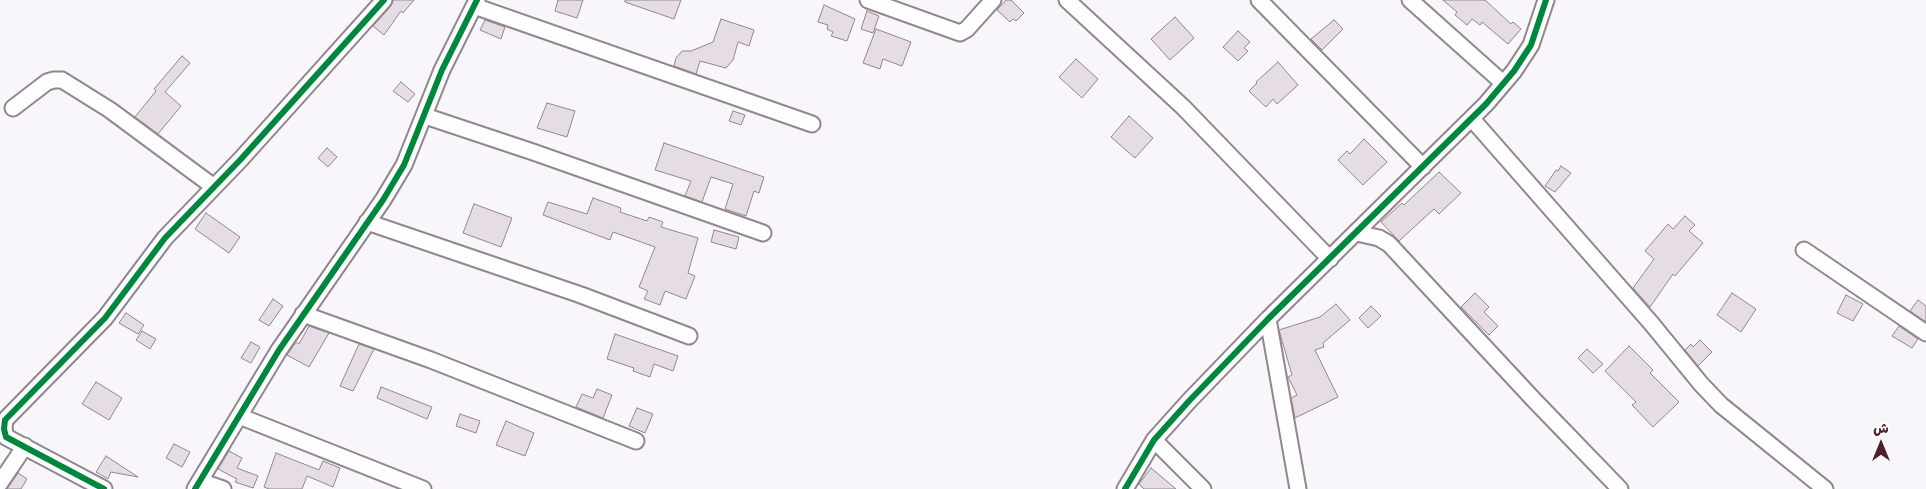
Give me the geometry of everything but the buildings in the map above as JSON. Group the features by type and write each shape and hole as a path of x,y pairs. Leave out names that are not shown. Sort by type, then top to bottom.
{"street":[{"path":"104,489 6,437 4,429 5,420 105,318 165,238 214,187 384,0"},
{"path":"868,0 960,33 967,29 993,0"},
{"path":"1068,0 1183,107 1330,260"},
{"path":"1258,0 1423,167"},
{"path":"1410,0 1503,83"},
{"path":"1125,489 1154,440 1268,319 1472,119 1503,83 1531,45 1546,0"},
{"path":"223,489 197,485 303,314 404,165 442,70 476,3 812,124"},
{"path":"12,108 47,82 62,80 110,110 214,187"},
{"path":"424,116 533,152 763,233"},
{"path":"1472,119 1721,405 1825,489"},
{"path":"367,222 581,295 689,336"},
{"path":"1357,233 1379,238 1389,244 1534,400 1620,489"},
{"path":"1804,250 1926,334"},
{"path":"303,314 431,360 636,441"},
{"path":"1268,319 1298,489"},
{"path":"239,416 423,489"},
{"path":"1154,440 1203,489"},
{"path":"0,483 25,446"}],"cycle path":[{"path":"104,489 6,437 4,429 5,420 105,318 165,238 241,159 384,0"},
{"path":"195,489 279,350 383,200 404,165 442,70 477,0"},
{"path":"1125,489 1154,440 1189,401 1268,319 1486,104 1514,71 1531,45 1546,0"}]}
